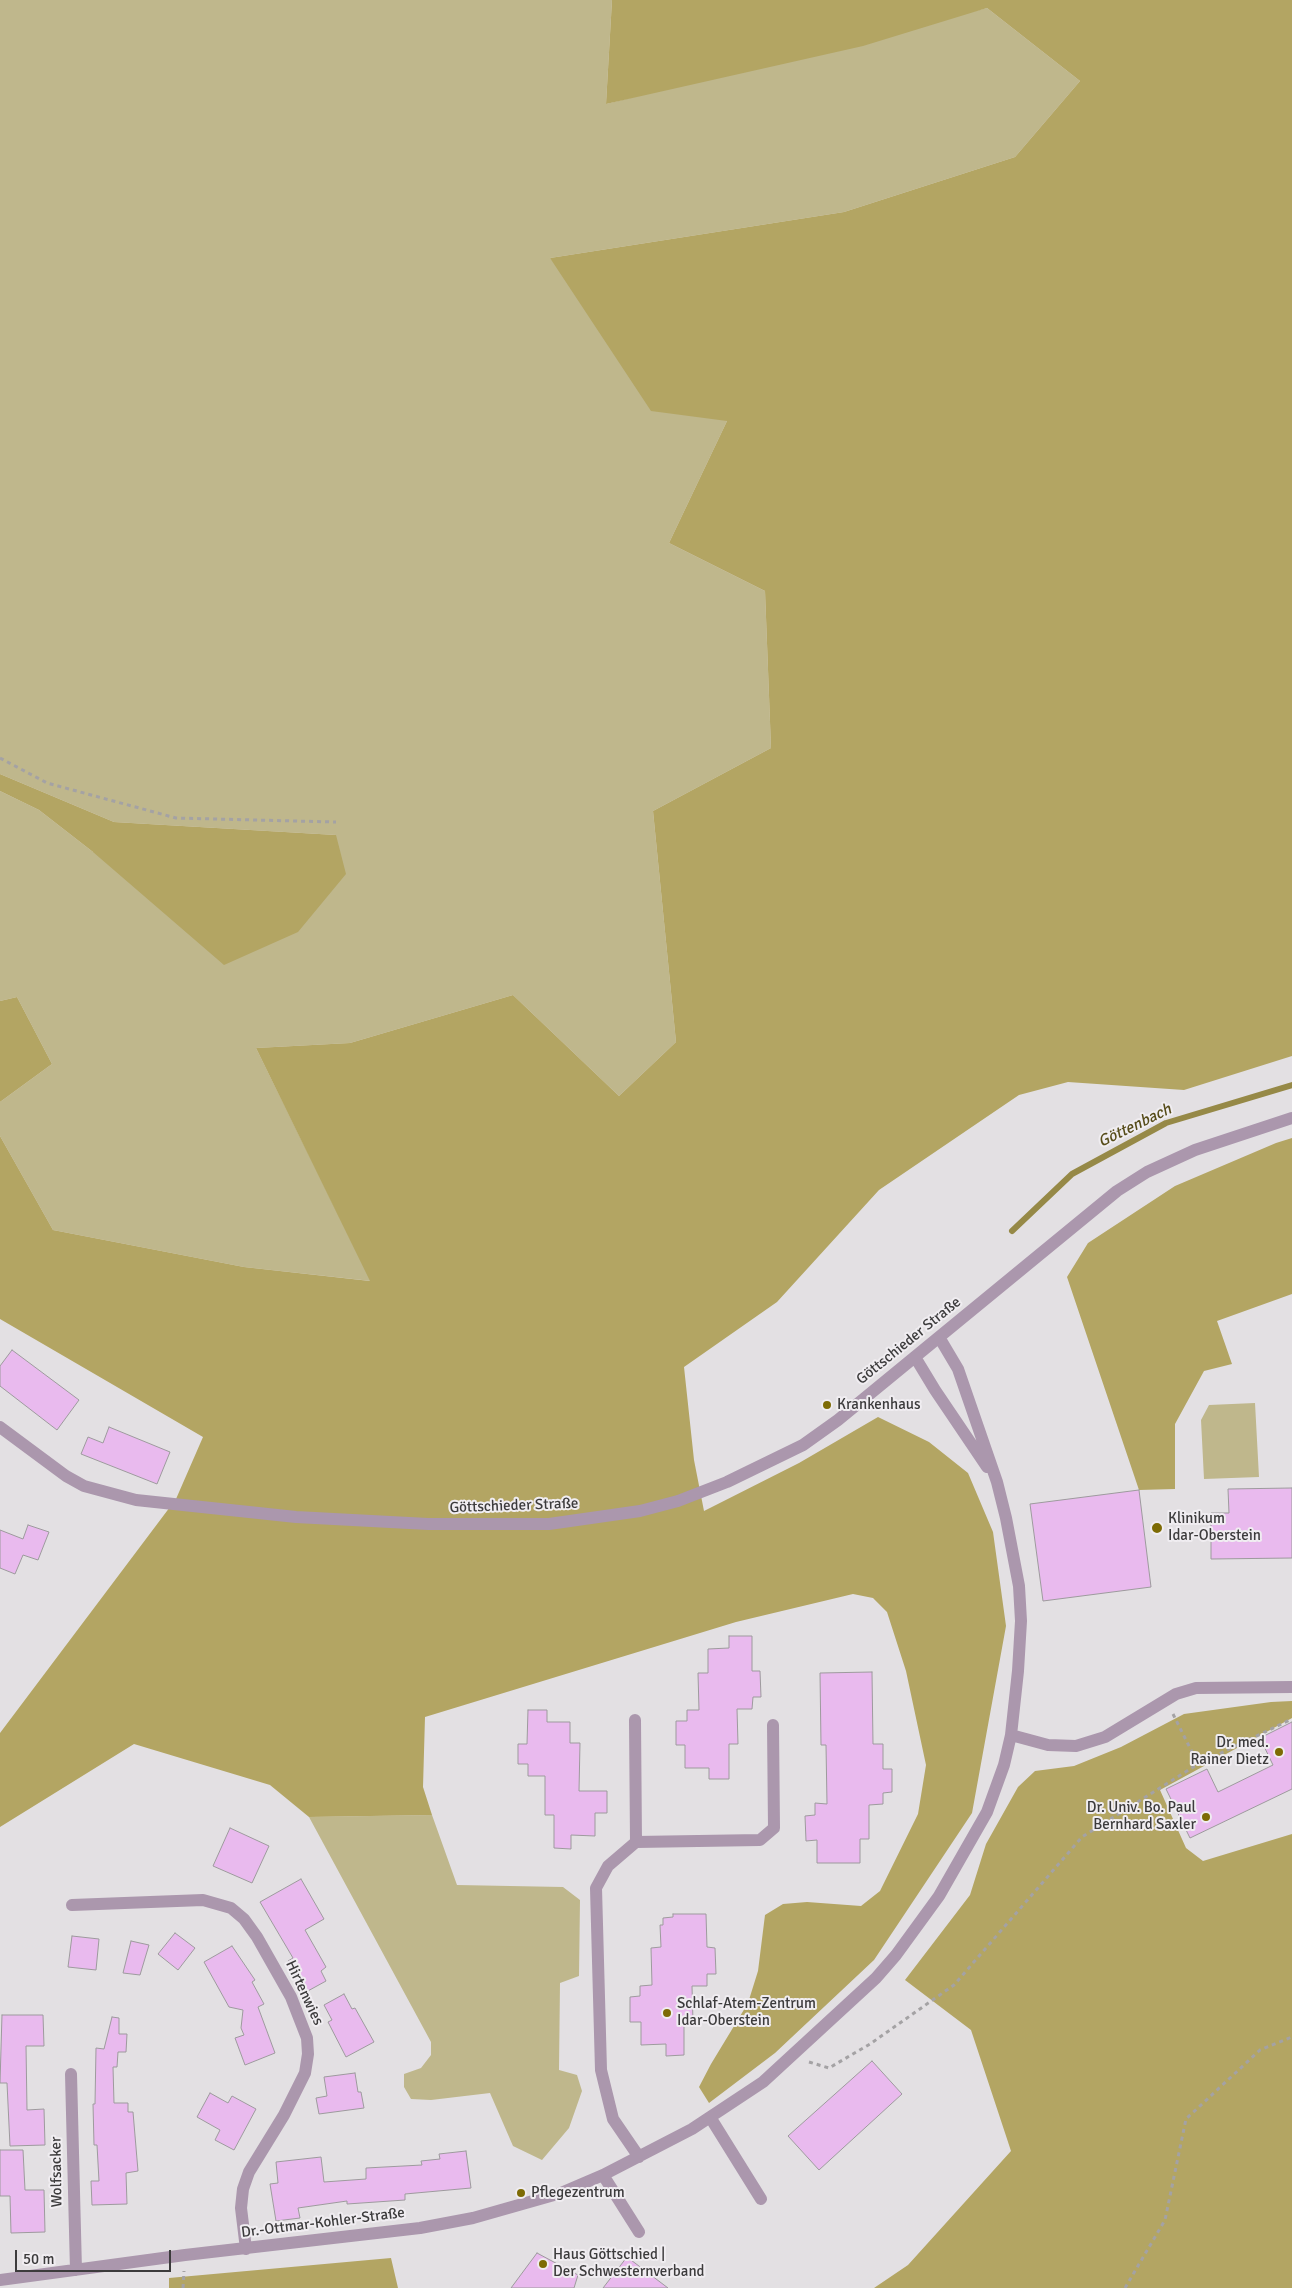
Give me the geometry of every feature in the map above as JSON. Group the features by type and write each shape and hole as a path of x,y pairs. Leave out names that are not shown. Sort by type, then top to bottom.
{"street":[{"name":"Göttschieder Straße","path":"0,1427 60,1471 84,1486 136,1500 306,1517 493,1526 549,1524 640,1511 678,1501 727,1482 803,1444 838,1420 1117,1191 1139,1177 1195,1150 1292,1118"},
{"name":"Dr.-Ottmar-Kohler-Straße","path":"0,2280 420,2228 473,2218 562,2193 639,2158 692,2129 764,2082 876,1978 924,1918 955,1869 987,1812 1004,1765 1011,1735 1020,1656 1021,1622 1013,1550 996,1482 958,1369 939,1337"},
{"name":"Dr.-Ottmar-Kohler-Straße","path":"916,1357 935,1390 996,1482"},
{"path":"1011,1735 1030,1741 1062,1746 1083,1744 1105,1737 1123,1728 1176,1694 1196,1688 1292,1687"},
{"path":"635,1720 636,1842"},
{"path":"639,2158 613,2119 601,2070 596,1888 608,1866 636,1842 760,1840 774,1828 773,1725"},
{"name":"Hirtenwies","path":"72,1905 203,1900 231,1908 244,1920 257,1937 291,1997 303,2022 307,2038 308,2054 305,2072 284,2115 249,2172 243,2189 241,2208 246,2249"},
{"name":"Wolfsacker","path":"71,2074 76,2270"},
{"path":"710,2117 761,2198"},
{"path":"603,2175 639,2232"}],"path":[{"path":"0,758 48,783 176,818 336,822"},
{"path":"1166,1700 1198,1764"},
{"path":"792,2057 829,2068 870,2044 954,1985 1082,1837 1198,1764 1292,1719"},
{"path":"1125,2288 1165,2220 1186,2119 1260,2050 1292,2037"}],"shaded area":[{"path":"0,0 612,0 606,104 987,8 1080,81 1015,157 844,212 550,258 727,421 669,543 765,591 771,748 653,811 676,1042 619,1096 513,995 350,1043 256,1048 371,1281 244,1267 53,1230 0,1136 0,1102 52,1064 17,997 0,1001 0,791 39,810 93,852 336,835 114,822 0,774"},
{"path":"612,0 1292,0 1292,1056 1184,1090 1068,1082 1019,1095 879,1190 777,1302 684,1367 694,1460 704,1511 799,1463 878,1417 929,1442 968,1473 993,1532 1006,1626 972,1813 874,1960 775,2053 709,2103 699,2087 748,2003 758,1971 765,1915 783,1904 807,1902 861,1906 880,1891 918,1814 926,1765 906,1671 887,1612 873,1598 853,1594 736,1622 425,1717 423,1787 432,1815 309,1817 270,1785 134,1744 0,1827 0,1733 176,1499 203,1437 0,1319 0,1136 53,1230 244,1267 370,1281 256,1048 350,1043 513,995 619,1096 676,1042 653,811 771,748 765,591 669,543 727,421 651,411 550,258 844,212 1015,157 1080,81 987,8 863,46 606,104"},
{"path":"0,774 114,822 336,835 346,874 298,932 224,965 93,852 39,810 0,791"},
{"path":"17,997 52,1064 0,1102 0,1001"},
{"path":"1292,1138 1292,1294 1217,1321 1232,1364 1204,1371 1175,1424 1175,1489 1139,1490 1067,1277 1088,1243 1175,1186"},
{"path":"1255,1403 1259,1477 1204,1479 1201,1420 1209,1405"},
{"path":"1292,1701 1292,1718 1160,1790 1186,1848 1203,1861 1292,1834 1292,2288 874,2288 908,2265 1011,2151 971,2030 905,1980 970,1895 986,1844 1018,1787 1035,1771 1074,1766 1121,1747 1184,1714 1271,1702"},
{"path":"432,1815 457,1885 563,1887 580,1900 579,1976 560,1983 559,2070 577,2075 582,2091 569,2128 542,2160 513,2146 490,2093 431,2100 411,2099 404,2087 404,2074 421,2068 431,2055 431,2042 309,1817"},
{"path":"391,2258 398,2288 169,2288 169,2278"}],"building":[{"path":"12,1350 79,1400 57,1430 0,1386 0,1366"},
{"path":"109,1427 170,1452 157,1484 81,1454 88,1437 103,1443"},
{"path":"1292,1488 1292,1558 1211,1559 1211,1513 1229,1513 1228,1489"},
{"name":"Klinikum Idar-Oberstein","path":"1139,1490 1151,1587 1043,1601 1030,1504"},
{"path":"28,1525 49,1532 38,1560 23,1555 15,1574 0,1568 0,1530 23,1539"},
{"path":"729,1636 752,1636 752,1671 760,1671 761,1697 753,1697 752,1709 737,1709 738,1744 729,1744 729,1779 709,1779 709,1768 685,1768 685,1745 676,1745 676,1721 687,1721 687,1710 699,1710 698,1673 708,1673 708,1649 729,1648"},
{"path":"872,1672 873,1744 883,1744 883,1769 892,1769 892,1792 883,1793 883,1804 869,1805 869,1839 860,1839 860,1863 817,1863 817,1840 806,1841 805,1816 815,1815 815,1803 827,1804 826,1745 821,1745 820,1673"},
{"path":"528,1710 547,1710 547,1722 570,1722 570,1743 580,1743 579,1791 607,1791 607,1813 595,1813 595,1836 571,1835 571,1849 554,1848 554,1815 545,1815 545,1776 528,1776 528,1764 518,1764 518,1744 527,1744"},
{"name":"Dr. Univ. Bo. Paul Bernhard Saxler","path":"1292,1722 1292,1789 1190,1838 1166,1789 1207,1769 1218,1792 1273,1765 1260,1738"},
{"path":"230,1828 269,1846 252,1883 213,1866"},
{"path":"301,1879 324,1919 305,1930 326,1967 321,1971 326,1981 306,1992 288,1961 293,1958 260,1902"},
{"path":"673,1914 706,1914 707,1947 715,1948 716,1974 707,1974 707,1986 692,1986 693,2022 684,2022 684,2055 666,2056 666,2044 641,2045 641,2022 630,2022 630,1997 640,1996 640,1986 652,1985 651,1948 661,1947 660,1925 663,1925 663,1918 673,1917"},
{"path":"175,1933 195,1948 178,1970 158,1954"},
{"path":"72,1936 99,1939 96,1970 68,1967"},
{"path":"131,1941 149,1945 140,1975 123,1973"},
{"path":"232,1946 255,1980 252,1982 264,2004 258,2007 275,2053 245,2065 235,2038 244,2035 241,2028 243,2010 229,2007 204,1962"},
{"path":"344,1994 352,2009 355,2008 374,2042 346,2057 328,2022 332,2020 324,2005"},
{"path":"2,2015 43,2015 44,2046 26,2046 27,2110 44,2109 45,2145 10,2146 7,2083 0,2083"},
{"path":"112,2017 119,2018 119,2034 127,2034 126,2052 118,2052 117,2067 113,2067 114,2103 128,2103 128,2112 133,2112 138,2171 126,2173 127,2204 92,2205 91,2181 99,2181 97,2145 94,2145 93,2104 95,2104 96,2048 104,2049"},
{"path":"872,2061 902,2094 819,2170 788,2136"},
{"path":"355,2073 358,2092 361,2092 364,2108 319,2114 316,2098 327,2096 324,2077"},
{"path":"210,2093 228,2103 232,2096 256,2109 234,2150 215,2140 220,2130 197,2117"},
{"path":"0,2150 23,2150 25,2190 44,2190 45,2232 11,2233 10,2196 0,2196"},
{"path":"466,2151 471,2188 405,2194 405,2200 347,2204 347,2201 298,2208 300,2218 276,2221 270,2184 278,2183 276,2162 321,2157 324,2182 366,2179 366,2168 422,2165 421,2161 440,2159 439,2154"},
{"name":"Haus Göttschied | Der Schwesternverband","path":"537,2253 578,2275 574,2288 511,2288"},
{"name":"Haus Göttschied | Der Schwesternverband","path":"627,2257 668,2288 603,2288"}],"waterway":[{"name":"Göttenbach","path":"1012,1231 1072,1174 1166,1123 1292,1085"}],"place":[{"name":"Krankenhaus","path":"827,1405"},
{"name":"Klinikum Idar-Oberstein","path":"1157,1528"},
{"name":"Dr. med. Rainer Dietz","path":"1279,1752"},
{"name":"Dr. Univ. Bo. Paul Bernhard Saxler","path":"1206,1817"},
{"name":"Schlaf-Atem-Zentrum Idar-Oberstein","path":"667,2013"},
{"name":"Pflegezentrum","path":"521,2193"},
{"name":"Haus Göttschied | Der Schwesternverband","path":"543,2264"}]}
